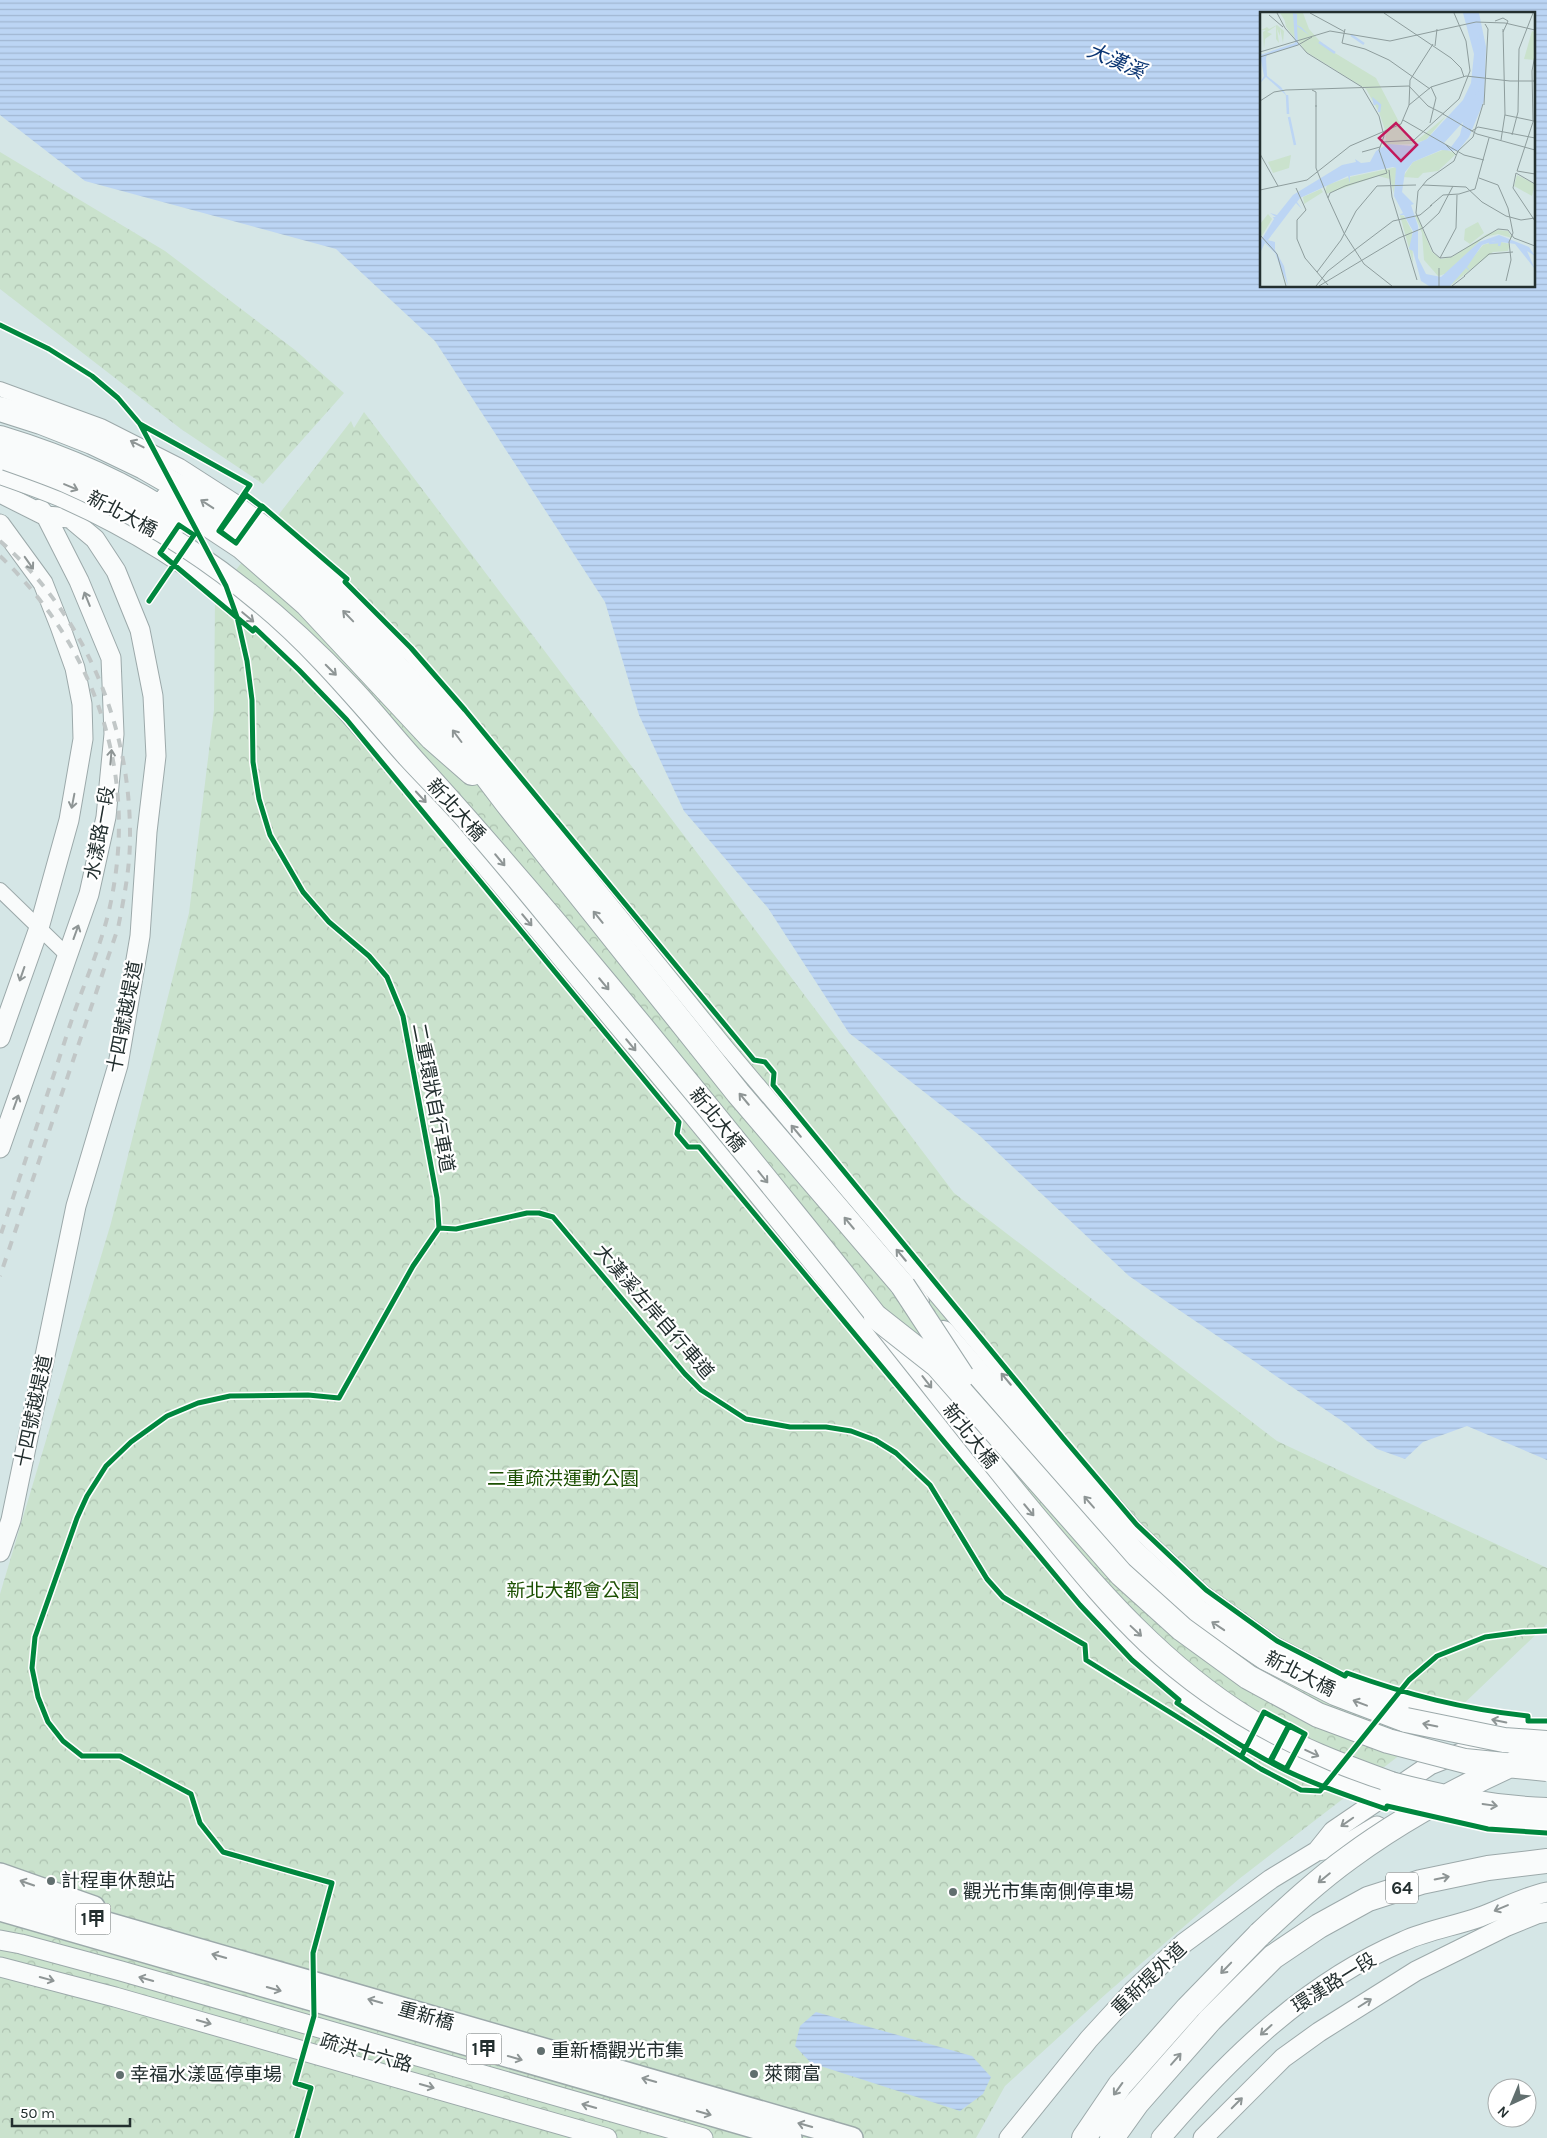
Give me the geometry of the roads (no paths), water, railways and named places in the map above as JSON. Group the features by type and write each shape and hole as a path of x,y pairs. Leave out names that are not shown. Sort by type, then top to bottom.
{"highway":[{"name":"新北大橋","path":"0,409 42,422 92,442 144,467 203,501 266,544 331,599 385,654 447,724 507,803 738,1093 1132,1551 1196,1611 1266,1658 1335,1694 1406,1720 1504,1740 1547,1743"},
{"path":"0,423 100,462 169,498 242,547 307,604 432,738 507,803"},
{"path":"0,438 35,448 97,474 163,509 236,559 299,611 422,744 469,822"},
{"name":"新北大橋","path":"0,461 76,489 124,513 177,544 240,586 297,636 350,689 469,822 714,1115 1007,1484 1091,1584 1132,1628 1185,1676 1249,1721 1312,1754 1391,1784 1453,1800 1513,1809 1547,1810"},
{"path":"903,1286 960,1374 1031,1462 1141,1584 1215,1644 1299,1695 1382,1731 1473,1756 1547,1760"},
{"path":"876,1317 937,1365 1121,1574 1182,1629 1248,1677 1318,1715 1388,1741 1465,1761 1547,1769"},
{"path":"1084,2138 1126,2078 1188,2008 1260,1934 1304,1894 1350,1857 1407,1818 1486,1775 1547,1749"},
{"name":"64","path":"1112,2138 1137,2103 1210,2020 1272,1957 1319,1926 1368,1900 1422,1882 1488,1868 1547,1861"}],"main road":[{"path":"0,1874 65,1896 182,1954"},
{"name":"重新橋","path":"0,1892 182,1954 792,2138"},
{"name":"重新橋","path":"0,1910 182,1954 852,2138"}],"street":[{"path":"0,389 101,426 180,466 236,502 300,549 358,602 407,652 462,713 520,792 721,1040 1059,1441 1135,1528 1204,1593 1275,1644 1342,1679 1411,1704 1508,1723 1547,1726"},
{"name":"水漾路一段","path":"0,470 46,516 79,581 111,658 114,734 106,817 90,894 0,1148"},
{"path":"0,477 61,500 137,539 196,577 248,616 303,665 469,851 730,1164 994,1494 1083,1602 1135,1656 1182,1695 1233,1729 1305,1770 1386,1799 1451,1815 1511,1826 1547,1826"},
{"path":"0,493 46,516"},
{"name":"十四號越堤道","path":"0,1552 11,1520 76,1206 118,1065 140,936 147,832 156,756 154,696 140,630 116,571 95,540 70,518 46,516"},
{"name":"水漾路一段","path":"0,524 43,583 75,668 82,704 83,738 69,820 39,928 0,1038"},
{"path":"0,890 68,955"},
{"name":"重新堤外道","path":"1009,2138 1089,2039 1133,1991 1178,1949 1271,1879 1317,1851 1333,1831 1430,1764 1504,1736 1547,1733"},
{"name":"重新堤外道","path":"1317,1851 1342,1847 1404,1810 1512,1761 1547,1760"},
{"name":"環漢路一段","path":"1161,2138 1234,2059 1280,2017 1342,1973 1404,1940 1480,1917 1532,1895 1547,1892"},
{"name":"環漢路一段","path":"1203,2138 1283,2058 1319,2032 1416,1971 1506,1927 1536,1914 1547,1912"},
{"name":"疏洪十六路","path":"0,1940 122,1971 703,2138"},
{"name":"疏洪十六路","path":"0,1967 124,2000 607,2138"}],"water":[{"name":"大漢溪","path":"0,0 1547,0 1547,1460 1467,1426 1423,1442 1405,1459 1377,1449 1345,1423 1129,1276 979,1135 849,1033 768,908 684,811 639,715 605,602 435,341 336,249 85,181 0,115"},
{"path":"816,2012 972,2056 991,2077 983,2094 960,2111 811,2063 795,2046 800,2026"}],"railway":[{"path":"0,541 30,570 56,603 79,638 97,675 112,714 122,755 128,796 130,838 128,872 118,928 0,1276"},
{"path":"0,556 33,591 60,629 83,669 100,711 112,756 118,801 118,848 112,896 104,929 70,1025 0,1237"}],"place":[{"name":"計程車休憩站","path":"51,1881"},
{"name":"觀光市集南側停車場","path":"953,1892"},
{"name":"重新橋觀光市集","path":"541,2051"},
{"name":"萊爾富","path":"754,2074"},
{"name":"幸福水漾區停車場","path":"120,2075"}],"park label":[{"name":"二重疏洪運動公園","path":"563,1479"},
{"name":"新北大都會公園","path":"573,1591"}]}
